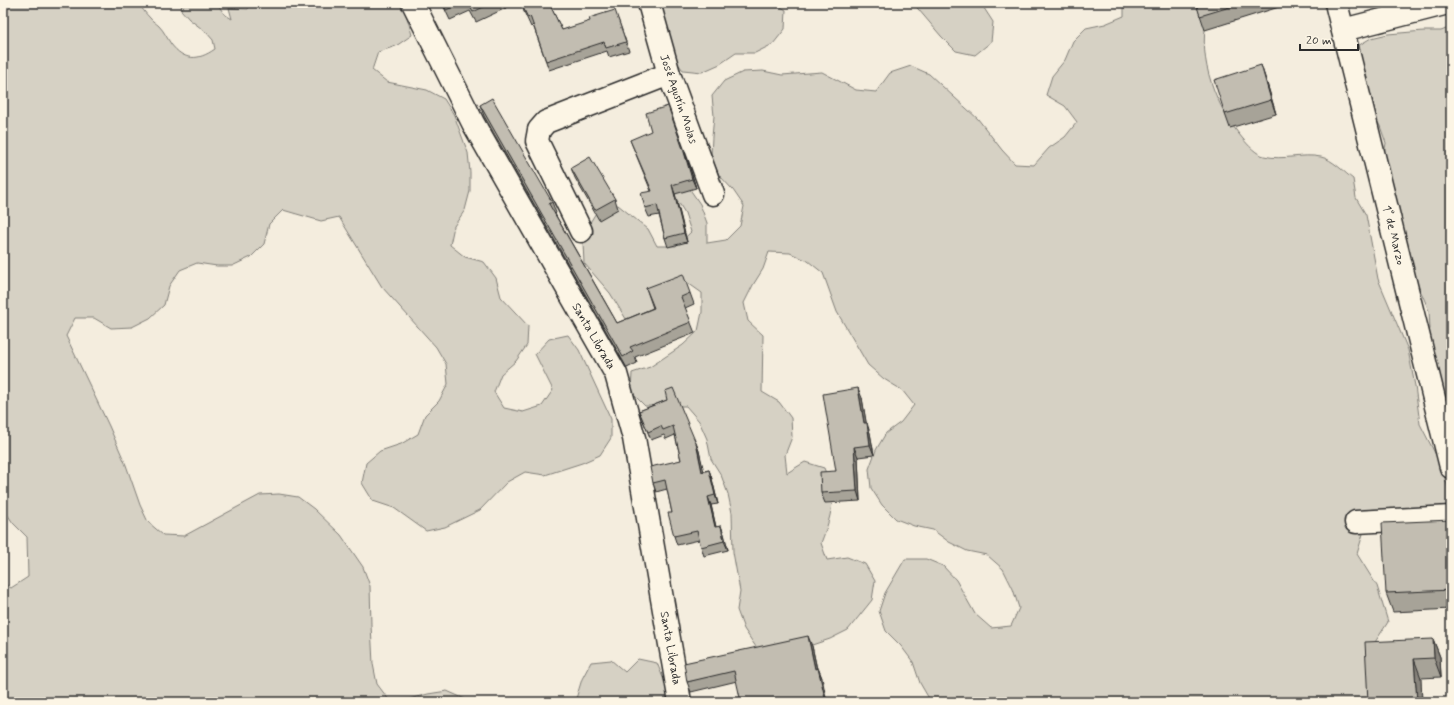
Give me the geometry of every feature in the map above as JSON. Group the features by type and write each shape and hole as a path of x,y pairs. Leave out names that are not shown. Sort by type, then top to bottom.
{"street":[{"name":"Santa Librada","path":"413,3 473,123 616,374 634,438 680,702"},
{"name":"José Agustín Molas","path":"649,3 669,74 713,194"},
{"name":"1° de Marzo","path":"1336,3 1451,467"},
{"path":"1343,30 1448,3"},
{"path":"581,231 537,141 539,130 546,122 669,74"},
{"path":"1356,522 1451,516"}],"shaded area":[{"path":"3,3 138,3 151,19 161,28 176,50 186,56 197,57 203,56 215,49 213,40 181,10 182,3 217,3 224,14 232,19 229,8 248,9 250,3 401,3 412,35 396,46 378,52 372,70 387,82 427,90 444,99 454,115 468,153 470,191 465,210 454,226 450,245 465,257 484,262 496,278 501,297 528,326 527,345 516,361 501,374 494,392 504,408 523,412 542,406 553,390 535,354 549,339 568,335 579,350 611,419 611,438 600,455 582,463 545,475 525,472 507,482 480,510 445,527 426,531 394,508 373,501 362,483 366,463 380,451 401,444 418,434 425,415 439,401 448,384 446,364 436,347 382,287 339,217 321,221 283,210 269,224 264,244 251,257 232,266 217,266 197,263 180,270 169,286 164,305 150,318 132,327 111,328 94,318 75,318 66,336 109,426 148,522 163,535 184,536 260,495 279,494 298,497 314,509 341,535 363,567 370,586 373,664 377,684 389,700 409,699 447,691 465,699 467,702 5,702 3,698 3,583 11,588 28,577 27,537 13,523 3,508"},
{"path":"656,3 727,3 751,5 759,3 774,3 786,10 785,29 773,44 755,53 736,53 720,64 702,72 683,70 670,54"},
{"path":"913,3 978,3 982,5 993,22 991,42 975,55 956,51"},
{"path":"1124,3 1217,3 1212,8 1207,18 1205,50 1207,66 1217,98 1233,126 1243,139 1255,151 1264,156 1278,158 1314,156 1325,158 1334,163 1353,179 1356,198 1366,215 1378,279 1408,350 1420,424 1438,459 1450,493 1444,531 1368,517 1357,554 1377,586 1388,622 1366,656 1385,702 931,702 920,683 913,662 901,646 886,631 879,611 885,593 905,559 926,559 943,566 956,580 975,614 991,628 1011,626 1019,608 1013,589 1003,569 987,555 967,551 949,542 933,530 914,526 896,519 882,505 871,488 869,469 876,450 886,433 901,422 914,405 902,390 884,379 868,365 837,312 823,273 808,261 790,253 769,252 763,269 744,303 748,321 763,335 762,392 779,402 791,418 792,437 785,455 787,473 805,462 824,468 831,486 831,508 821,543 827,560 847,557 865,564 875,581 872,600 848,630 830,639 793,649 775,652 756,647 744,629 737,610 740,591 733,552 732,513 728,494 721,475 711,459 707,439 699,421 686,406 645,406 631,392 632,373 650,367 683,345 698,331 702,312 702,293 685,281 651,325 631,327 610,293 584,263 583,243 589,224 599,208 618,205 648,229 657,246 676,246 691,232 685,213 674,195 675,176 689,188 700,204 707,223 707,243 726,240 740,226 744,206 733,190 719,175 711,156 714,116 712,96 724,81 743,72 763,71 782,75 822,72 856,90 876,92 890,73 911,66 929,74 978,119 1015,164 1034,165 1049,148 1065,137 1077,122 1065,106 1046,95 1052,76 1065,60 1073,41 1086,28 1105,24 1124,16"},
{"path":"1451,27 1451,444 1420,344 1430,329 1429,311 1422,294 1411,275 1383,160 1386,143 1380,126 1371,110 1356,47 1371,38 1388,34 1441,31"},
{"path":"638,659 657,663 673,702 575,702 582,679 591,662 611,660 625,672"}],"building":[{"path":"443,3 462,3 446,10"},
{"path":"468,3 492,3 473,12"},
{"path":"521,3 549,3 562,30 590,21 589,18 615,10 626,42 606,48 604,42 546,61 530,16 528,18"},
{"path":"1196,3 1243,3 1200,16"},
{"path":"1261,65 1271,100 1225,114 1214,80"},
{"path":"492,98 552,202 549,204 617,323 654,308 646,288 683,274 690,293 681,297 691,322 630,347 633,351 623,357 480,105"},
{"path":"668,106 692,179 672,185 684,233 665,238 657,205 645,208 641,193 652,191 630,140 651,131 646,113"},
{"path":"590,157 615,199 595,210 571,168"},
{"path":"673,388 696,443 702,472 709,470 715,495 708,497 715,527 721,526 724,541 701,547 697,531 674,536 668,513 672,513 665,480 653,483 650,467 681,460 673,426 663,430 661,426 648,432 639,411 667,400 665,391"},
{"path":"858,388 864,423 867,423 870,445 854,447 857,491 821,493 820,472 836,471 823,394"},
{"path":"1451,520 1451,590 1386,593 1382,523"},
{"path":"808,636 815,669 818,668 826,702 741,702 734,671 687,682 684,663"},
{"path":"1433,639 1434,658 1414,659 1417,702 1368,702 1365,642"}]}
